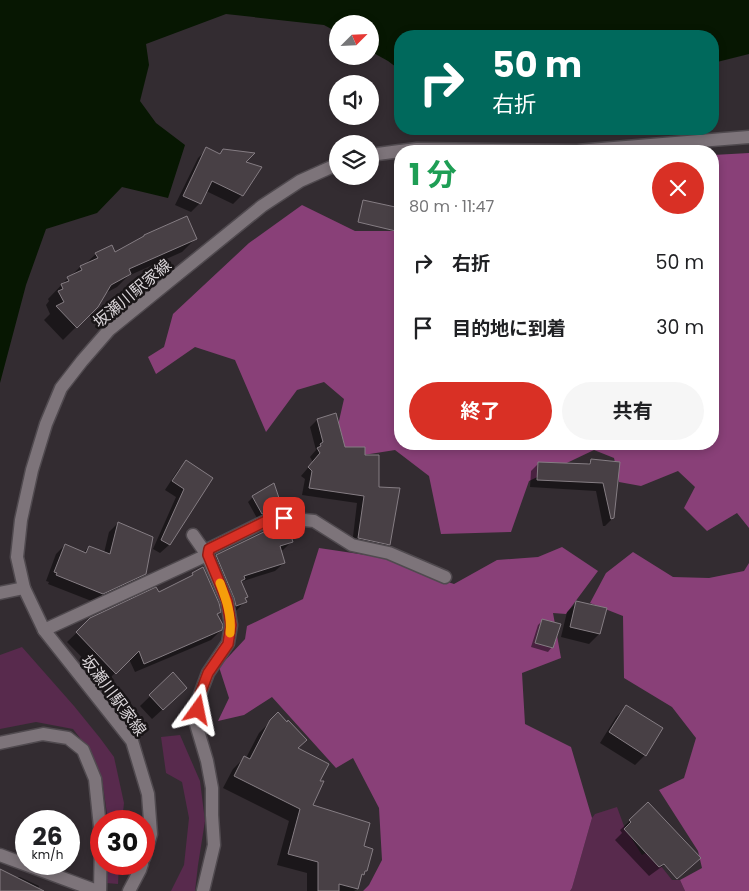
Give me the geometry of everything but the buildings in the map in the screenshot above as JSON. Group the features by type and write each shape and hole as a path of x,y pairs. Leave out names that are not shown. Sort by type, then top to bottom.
{"main road":[{"path":"651,145 749,137"},
{"path":"379,154 394,152"},
{"name":"坂瀬川駅家線","path":"149,810 148,794 132,742 44,630 24,588 17,557 21,520 32,470 46,424 61,388 109,330 262,206 300,180 329,168"},
{"path":"208,555 209,549 266,521 284,518 314,521 352,545 389,553 445,577"},
{"path":"193,535 208,555 227,601 231,625 228,644 208,673 199,697 196,724 207,761 212,788 214,845 203,891"},
{"path":"44,630 208,555"},
{"path":"0,594 24,588"},
{"path":"0,742 42,734 68,738 83,750 95,778 101,837 99,891 0,855"},
{"path":"129,891 137,875"}],"shaded area":[{"path":"0,0 749,0 749,54 719,62 719,30 394,30 394,66 379,56 379,15 329,15 329,28 324,25 226,14 146,44 149,65 140,101 156,123 185,145 168,198 122,187 97,213 46,229 26,285 0,383"},
{"path":"749,153 749,528 737,513 707,531 684,508 695,487 678,471 641,486 619,482 614,458 594,450 719,450 719,155"},
{"path":"302,205 355,231 394,231 395,450 351,457 333,447 344,399 324,382 297,390 266,432 235,360 195,347 156,374 148,357 164,347 173,314 249,243"},
{"path":"395,450 594,450 529,481 511,532 441,534 429,476"},
{"path":"562,547 598,571 566,614 553,613 561,658 522,673 525,724 571,747 592,818 572,888 570,891 363,891 369,885 382,860 379,808 353,758 336,768 272,697 244,715 218,721 229,698 219,667 245,639 247,626 303,599 319,548 386,558 454,584 497,560 538,557"},
{"path":"633,552 673,577 709,578 744,571 749,563 749,891 685,891 680,880 702,868 698,851 659,790 684,778 696,738 672,707 624,678 623,616 590,603 606,573"},
{"path":"22,647 100,738 114,757 124,803 123,810 106,810 102,779 90,751 73,729 36,722 0,729 0,655"},
{"path":"180,735 200,781 205,821 195,891 171,891 184,865 189,818 182,782 166,773 161,737"},
{"path":"617,807 624,826 642,855 649,851 672,880 680,880 685,891 570,891 592,818 595,814"},
{"path":"106,875 118,875 118,884 106,883"}],"slow traffic":[{"path":"220,583 227,601 231,625 230,633"}],"route":[{"path":"198,710 199,697 208,673 228,644 231,625 227,601 208,555 209,549 266,521 284,518"}]}
